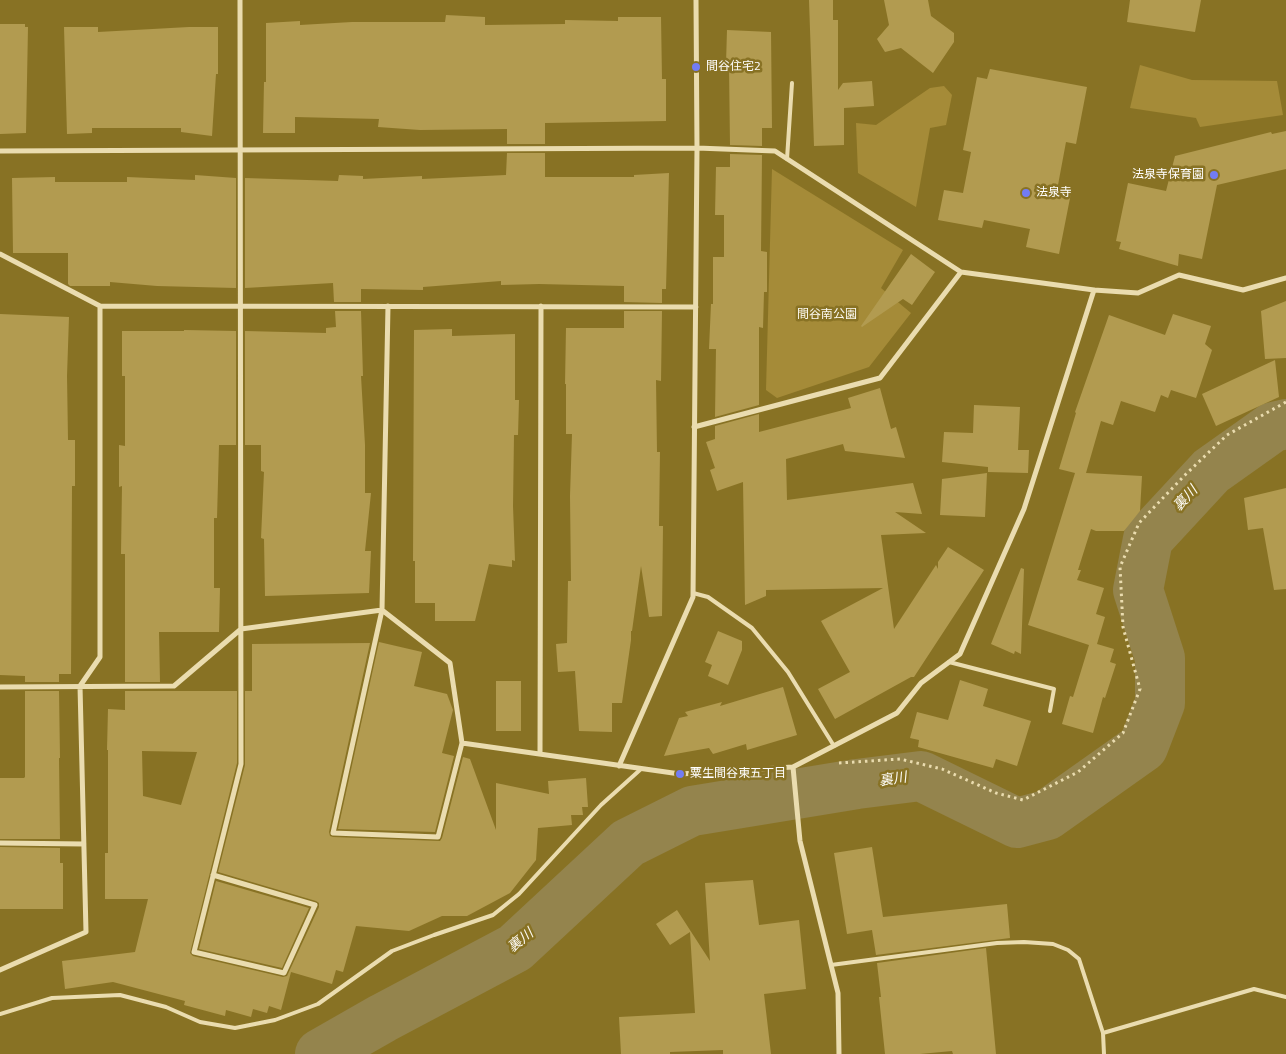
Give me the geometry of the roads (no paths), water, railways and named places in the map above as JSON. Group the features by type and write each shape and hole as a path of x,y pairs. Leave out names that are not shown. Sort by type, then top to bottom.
{"street":[{"path":"213,875 315,905 284,973 194,952 213,875 241,764 240,0"},
{"path":"619,766 693,597 697,148 696,0"},
{"path":"0,151 697,148 775,151 961,272 1094,290 1138,293 1180,275 1243,290 1286,278"},
{"path":"0,254 100,306 696,307"},
{"path":"694,427 880,378 961,272"},
{"path":"462,743 680,774 793,767 897,713 921,683 960,654 1024,509 1094,290"},
{"path":"0,970 86,932 80,686 100,657 100,306"},
{"path":"0,687 174,686 241,629 382,610 450,663 462,743 438,838 333,833 382,610 388,306"},
{"path":"540,754 542,306"},
{"path":"793,767 800,840 838,993 839,1054"},
{"path":"0,843 84,844"}],"lane":[{"path":"787,159 792,83"},
{"path":"693,593 708,597 752,628 788,672 834,746"},
{"path":"949,662 1054,689 1050,711"},
{"path":"0,1014 52,998 120,995 166,1007 200,1022 235,1028 275,1020 318,1004 392,951 493,915 519,894 601,805 641,769"},
{"path":"831,965 997,943 1053,944 1068,950 1079,959 1103,1033 1104,1054"},
{"path":"1103,1033 1254,989 1286,997"}],"waterway":[{"name":"裏川","path":"320,1054 383,1018 515,948 628,843 692,811 857,784 921,776 1017,823 1047,815 1143,747 1160,703 1160,658 1138,590 1148,539 1211,471 1273,427 1286,424"}],"place":[{"name":"間谷住宅2","path":"696,67"},
{"name":"法泉寺保育園","path":"1214,175"},
{"name":"法泉寺","path":"1026,193"},
{"name":"粟生間谷東五丁目","path":"680,774"}],"park label":[{"name":"間谷南公園","path":"827,315"}]}
